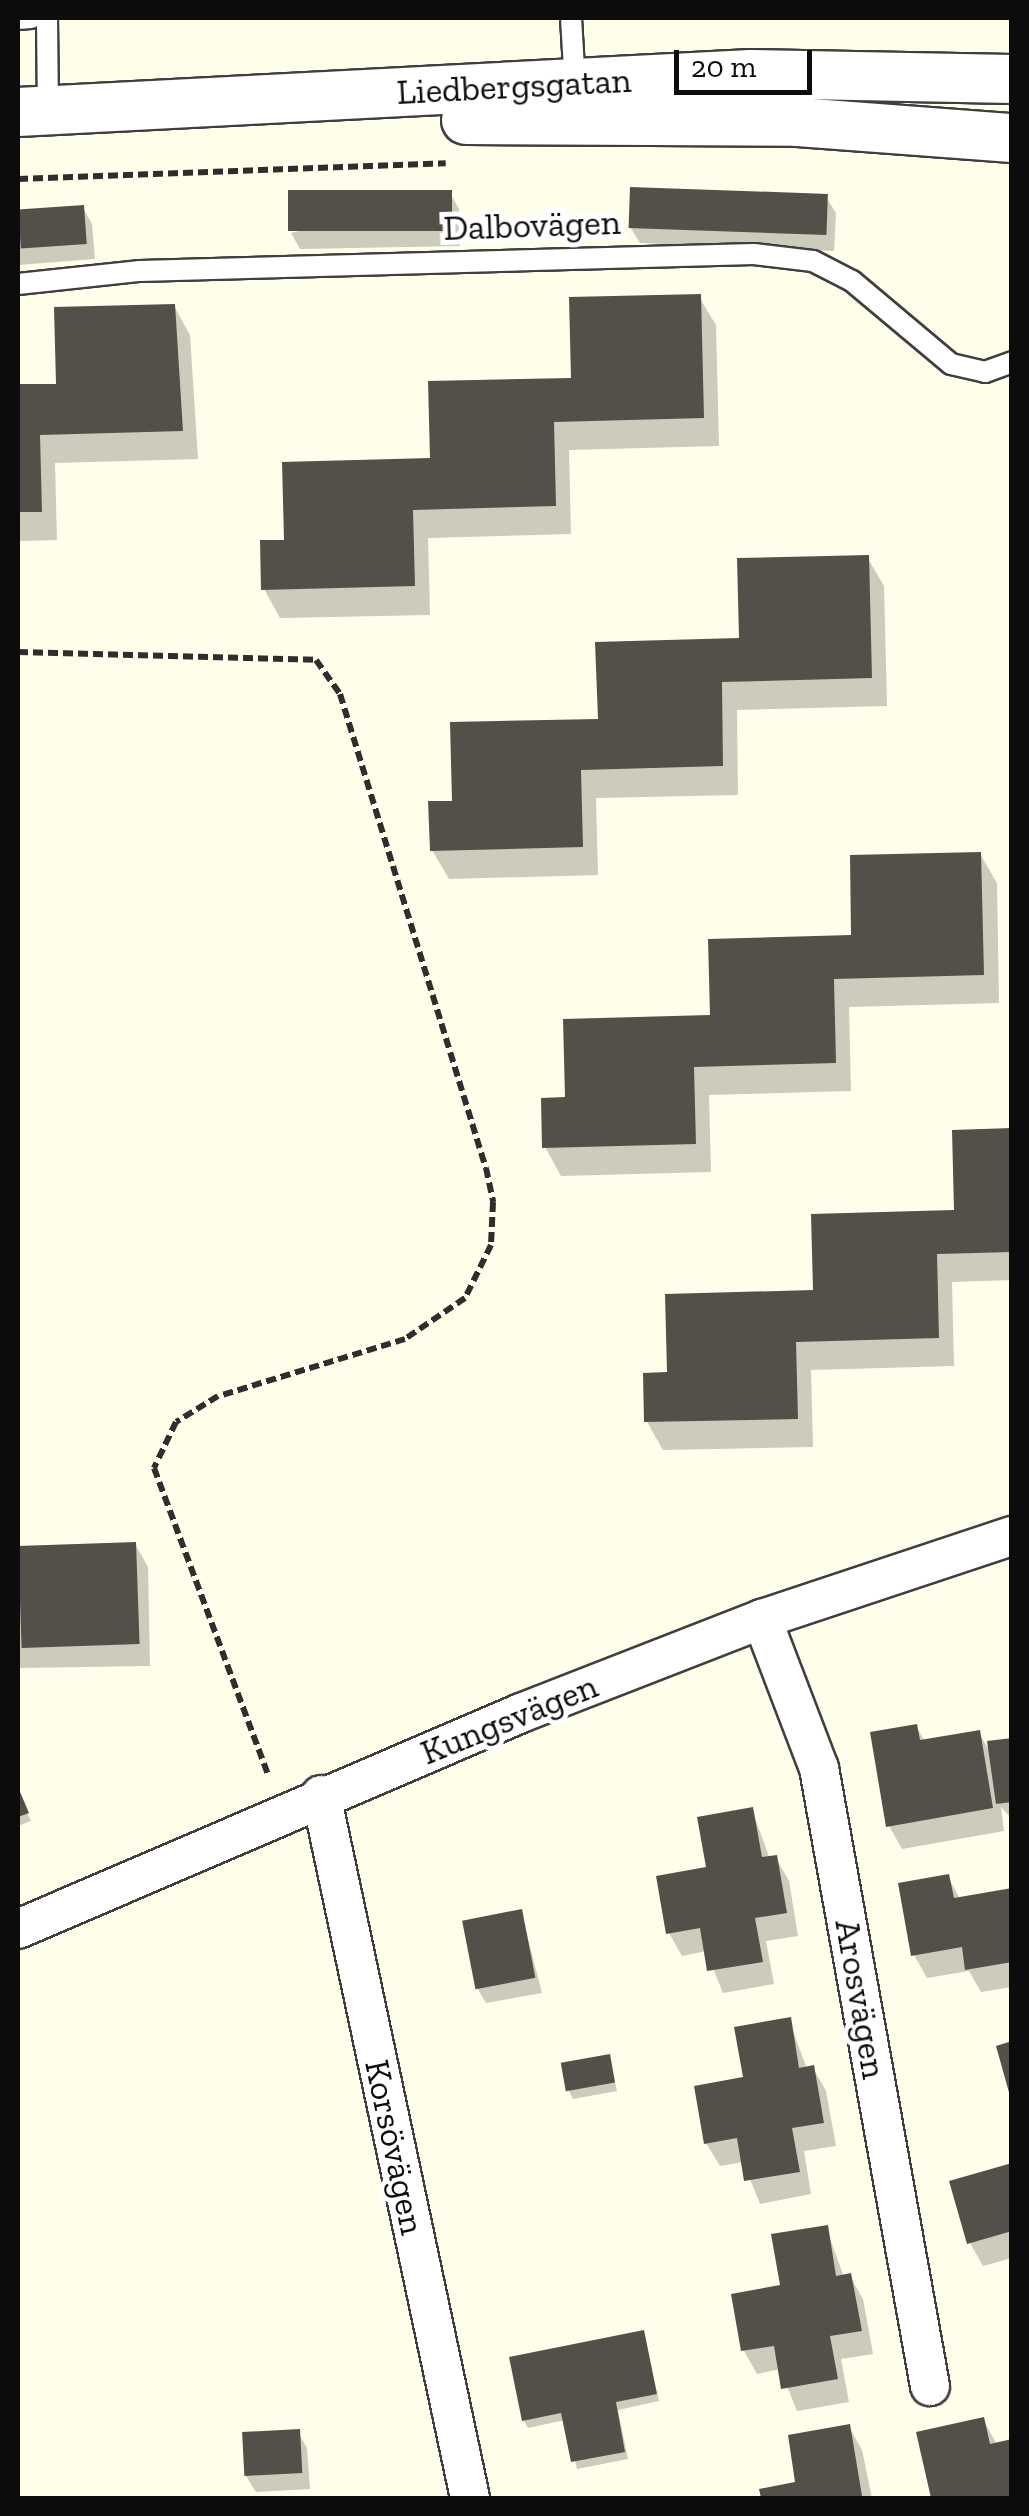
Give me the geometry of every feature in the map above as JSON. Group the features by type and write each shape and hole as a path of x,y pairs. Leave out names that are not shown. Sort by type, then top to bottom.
{"street":[{"name":"Liedbergsgatan","path":"28,119 338,119 575,102 751,74 1012,79"},
{"name":"Liedbergsgatan","path":"575,102 1012,138"},
{"name":"Kungsvägen","path":"20,1921 321,1795 762,1619 1012,1536"},
{"name":"Arosvägen","path":"762,1619 819,1768 930,2386"},
{"name":"Korsövägen","path":"321,1795 470,2498"}],"lane":[{"path":"18,19 32,18"},
{"path":"28,119 46,18"},
{"path":"571,18 575,102"},
{"name":"Dalbovägen","path":"18,284 140,270 754,254 813,261 852,281 951,364 984,372 1012,362"}],"path":[{"path":"18,652 316,660 340,694 486,1168 493,1202 491,1245 465,1298 404,1338 218,1396 176,1422 154,1468 283,1814"}],"building":[{"path":"630,187 828,194 826,235 629,228"},
{"path":"288,190 452,190 452,231 288,231"},
{"path":"84,205 87,244 21,249 18,210"},
{"path":"701,294 704,418 554,422 556,506 413,510 415,586 261,590 260,540 284,540 282,462 430,458 428,381 571,378 569,297"},
{"path":"175,304 183,431 40,435 42,512 18,512 18,384 56,384 54,307"},
{"path":"869,555 872,678 722,682 723,766 581,770 583,847 430,851 428,801 452,801 450,722 598,719 595,642 739,638 737,558"},
{"path":"981,852 984,975 834,979 836,1063 694,1067 696,1144 542,1148 541,1098 565,1097 563,1019 710,1015 708,939 851,935 850,855"},
{"path":"1012,1128 1012,1252 937,1254 939,1338 796,1342 798,1419 644,1422 643,1373 667,1372 665,1294 813,1290 811,1214 954,1210 952,1130"},
{"path":"136,1542 140,1644 22,1648 18,1546"},
{"path":"917,1724 920,1740 980,1730 993,1808 886,1827 870,1732"},
{"path":"1012,1738 1012,1802 996,1804 987,1741"},
{"path":"18,1787 29,1813 18,1817"},
{"path":"753,1807 762,1857 777,1855 787,1913 755,1918 763,1962 707,1971 700,1928 666,1934 656,1876 706,1867 697,1817"},
{"path":"949,1874 954,1898 1012,1888 1012,1962 965,1970 962,1947 911,1956 898,1883"},
{"path":"522,1909 535,1978 475,1989 462,1921"},
{"path":"791,2017 799,2068 814,2065 824,2123 792,2128 800,2172 744,2181 737,2138 704,2144 694,2086 743,2077 734,2027"},
{"path":"1012,2041 1012,2096 1010,2096 996,2046"},
{"path":"610,2054 615,2083 566,2091 561,2063"},
{"path":"1012,2163 1012,2231 967,2244 949,2181"},
{"path":"828,2225 836,2276 851,2273 862,2331 830,2336 838,2379 781,2389 774,2346 741,2351 731,2294 780,2285 771,2234"},
{"path":"644,2330 657,2394 616,2402 625,2452 571,2462 561,2413 522,2421 509,2357"},
{"path":"984,2417 990,2444 1012,2439 1012,2498 931,2498 916,2432"},
{"path":"850,2424 862,2496 873,2498 761,2498 759,2489 795,2482 788,2435"},
{"path":"300,2429 302,2473 244,2476 242,2432"}]}
